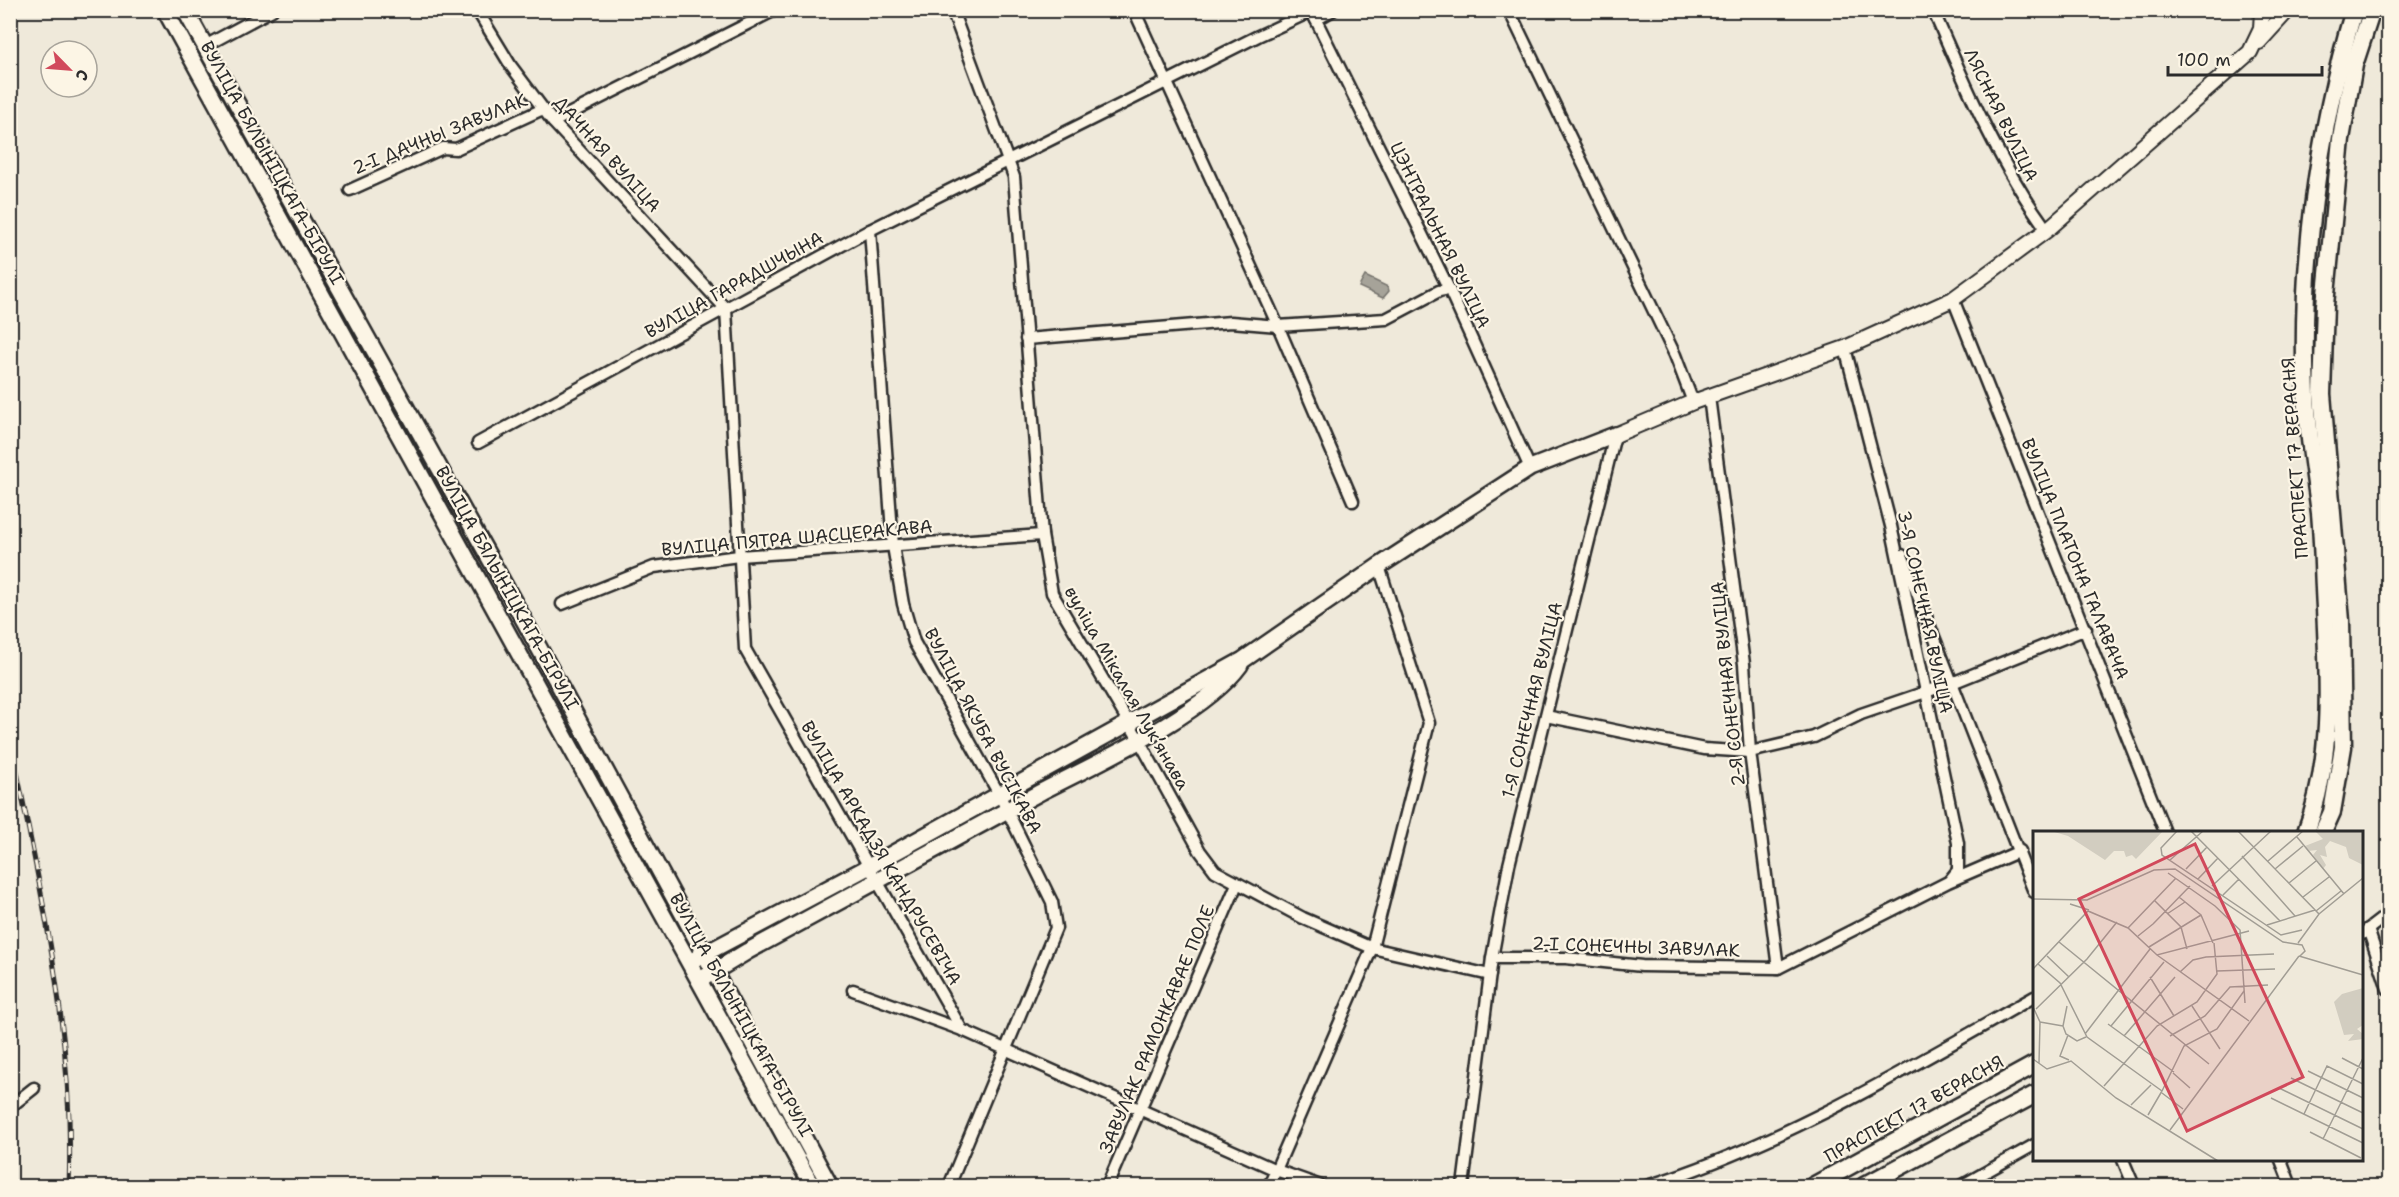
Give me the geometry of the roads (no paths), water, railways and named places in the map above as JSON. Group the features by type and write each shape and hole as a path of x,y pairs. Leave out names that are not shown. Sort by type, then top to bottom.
{"main road":[{"name":"ВУЛІЦА БЯЛЫНІЦКАГА-БІРУЛІ","path":"165,10 812,1186"},
{"name":"ВУЛІЦА БЯЛЫНІЦКАГА-БІРУЛІ","path":"185,10 530,632 830,1186"},
{"name":"ПРАСПЕКТ 17 ВЕРАСНЯ","path":"2306,831 2317,804 2327,745 2327,688 2320,517 2306,398 2305,310 2325,123 2354,10"},
{"name":"ПРАСПЕКТ 17 ВЕРАСНЯ","path":"2324,831 2332,812 2343,747 2341,621 2322,394 2325,305 2341,140 2354,65 2372,10"},
{"path":"690,962 870,867 1243,660 1379,566 1530,468 1616,435"},
{"path":"700,980 1007,810 1139,740 1208,698 1228,681 1243,660"},
{"name":"ПРАСПЕКТ 17 ВЕРАСНЯ","path":"1813,1186 2033,1066"},
{"path":"1864,1186 2033,1096"}],"street":[{"path":"205,46 272,10"},
{"name":"ДАЧНАЯ ВУЛІЦА","path":"477,10 511,66 553,122 726,309"},
{"path":"553,122 775,10"},
{"name":"вуліца Мікалая Лукʼянава","path":"952,10 1014,177 1042,536 1052,593 1130,724 1200,850 1215,871 1237,885 1303,918 1372,948 1490,975"},
{"path":"1134,10 1278,326 1353,501"},
{"path":"1010,162 1166,81 1313,14 1333,10"},
{"path":"1509,10 1675,355 1693,402"},
{"name":"ЛЯСНАЯ ВУЛІЦА","path":"1933,10 1986,126 2025,199 2047,230"},
{"path":"2255,46 2261,29 2262,10"},
{"path":"1616,435 1693,402 1845,348 1953,298 2047,230 2255,46 2288,10"},
{"name":"ЦЭНТРАЛЬНАЯ ВУЛІЦА","path":"1313,14 1449,289 1530,468"},
{"name":"2-І ДАЧНЫ ЗАВУЛАК","path":"350,190 443,148 456,148 543,109"},
{"name":"ВУЛІЦА ГАРАДШЧЫНА","path":"478,443 870,230 1010,162"},
{"name":"ВУЛІЦА ЯКУБА ВУСІКАВА","path":"870,230 893,546 903,604 914,642 999,794 1052,902 1056,928 949,1186"},
{"path":"1026,339 1231,322 1278,326 1386,319 1439,291 1449,289"},
{"name":"ВУЛІЦА ПЛАТОНА ГАЛАВАЧА","path":"1953,298 2086,628 2164,831"},
{"name":"ВУЛІЦА АРКАДЗЯ КАНДРУСЕВІЧА","path":"726,309 745,649 962,1030"},
{"name":"3-Я СОНЕЧНАЯ ВУЛІЦА","path":"1845,348 1891,526 1924,693 1958,843 1958,870 1948,882"},
{"name":"2-Я СОНЕЧНАЯ ВУЛІЦА","path":"1709,397 1744,664 1750,752 1778,968"},
{"name":"1-Я СОНЕЧНАЯ ВУЛІЦА","path":"1463,1186 1492,958 1515,838 1616,435"},
{"path":"1891,526 2020,850 2033,889"},
{"name":"ВУЛІЦА ПЯТРА ШАСЦЕРАКАВА","path":"562,604 654,567 739,556 1042,536"},
{"path":"1269,1186 1372,948 1429,723 1379,566"},
{"path":"1546,716 1704,749 1750,752 1804,741 1861,714 1952,683 2086,628"},
{"path":"1778,968 1948,882 2020,850"},
{"name":"ЗАВУЛАК РАМОНКАВАЕ ПОЛЕ","path":"1107,1186 1237,885"},
{"path":"2388,914 2365,931 2388,988"},
{"name":"2-І СОНЕЧНЫ ЗАВУЛАК","path":"1492,958 1566,958 1642,966 1778,968"},
{"path":"853,990 962,1030 1276,1170 1321,1186"},
{"path":"1647,1186 1705,1168 1797,1127 1866,1092 2033,998"},
{"path":"10,1107 34,1088"},
{"path":"1961,1186 1983,1181 2033,1146"},
{"path":"2123,1161 2134,1186"},
{"path":"2281,1161 2291,1186"}],"railway":[{"path":"10,738 43,905 61,1017 67,1073 69,1186"}]}
